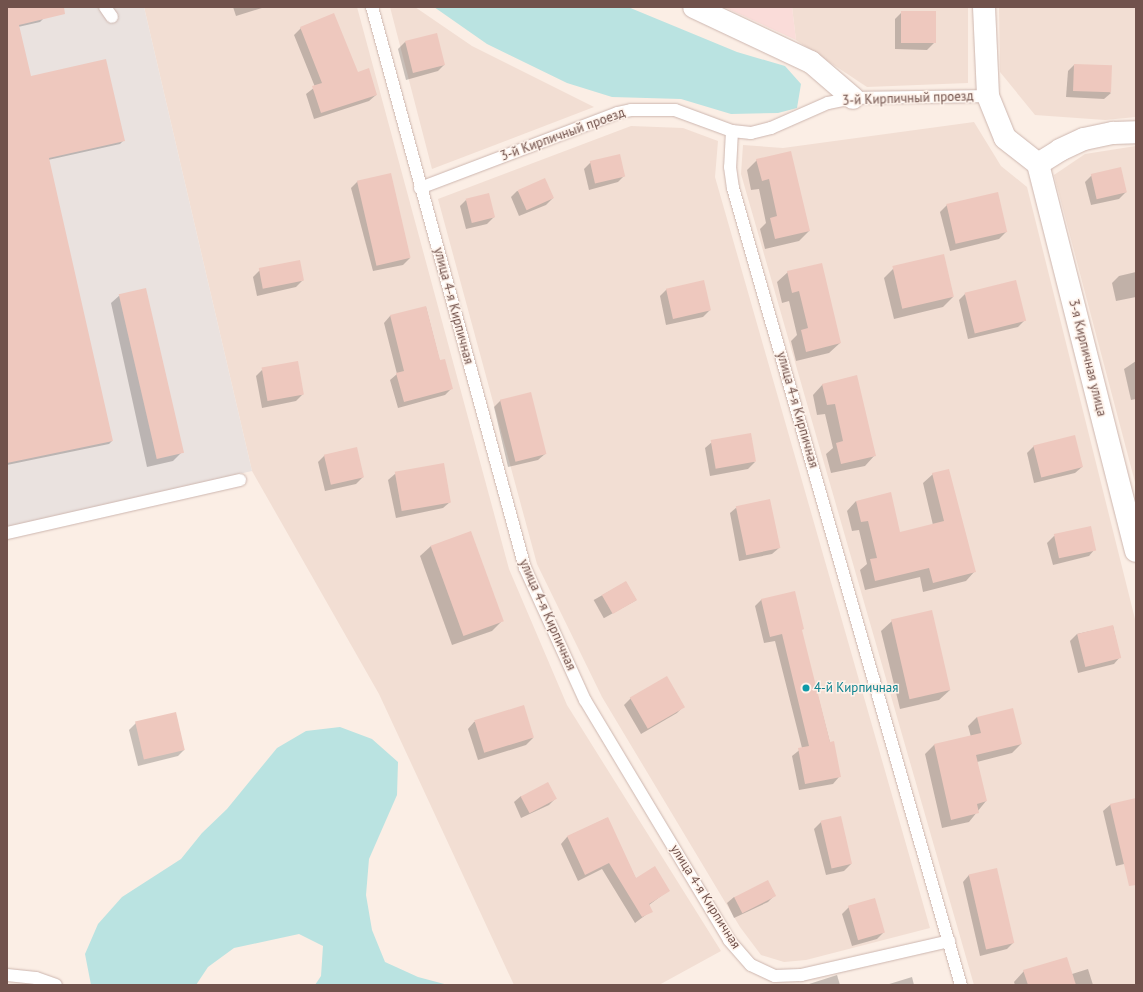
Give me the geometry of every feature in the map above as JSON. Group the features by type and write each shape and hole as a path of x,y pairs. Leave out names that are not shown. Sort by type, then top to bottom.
{"street":[{"path":"694,7 811,62 853,98"},
{"path":"984,7 988,96 1005,138 1038,164 1084,139 1113,133 1136,132"},
{"name":"3-я Кирпичная улица","path":"1038,164 1136,551"}],"lane":[{"name":"улица 4-я Кирпичная","path":"372,7 420,188 525,568 584,700 729,940 751,965 774,976 801,975 949,941"},
{"name":"3-й Кирпичный проезд","path":"420,188 617,113 631,110 676,110 732,131 751,133 771,128 828,103 853,98 988,96"},
{"name":"улица 4-я Кирпичная","path":"732,131 730,166 733,188 961,985"},
{"path":"7,533 240,480"},
{"path":"7,975 36,978 56,985"}],"shaded area":[{"path":"7,7 144,7 252,471 7,527"},
{"path":"144,7 357,7 509,569 567,705 721,951 659,985 514,985 379,694 252,471"},
{"path":"390,7 415,7 472,46 594,107 432,169"},
{"path":"724,7 792,7 796,40"},
{"path":"792,7 968,7 968,83 867,87 796,40"},
{"path":"999,7 1136,7 1136,117 1105,120 1035,115 1000,72"},
{"path":"974,122 1001,166 1027,187 1136,623 1136,985 974,985 741,174 743,145 783,148"},
{"path":"631,126 683,128 718,141 715,177 930,928 806,960 784,962 761,955 740,927 602,697 537,564 438,199"},
{"path":"1136,146 1136,486 1054,175 1085,154"}],"water":[{"path":"434,7 628,7 737,52 785,66 801,84 797,108 778,113 731,114 681,99 612,97 567,83 487,44"},
{"path":"340,727 372,739 398,762 397,795 369,859 366,895 372,930 385,962 418,977 448,985 315,985 321,976 323,946 299,934 234,948 208,967 196,985 91,985 85,954 98,924 122,897 181,859 202,833 227,809 277,748 306,731"}],"building":[{"path":"7,7 64,7 65,14 19,25 31,76 106,59 125,141 49,158 113,441 7,463"},
{"path":"901,11 936,11 936,43 901,43"},
{"path":"334,13 358,72 369,68 377,95 321,113 312,86 322,83 300,27"},
{"path":"437,33 445,65 413,73 405,41"},
{"path":"1074,64 1112,65 1111,92 1073,91"},
{"path":"791,151 810,231 775,239 770,218 777,216 769,179 762,181 756,159"},
{"path":"620,154 625,176 595,183 590,161"},
{"path":"1121,167 1127,192 1097,199 1091,174"},
{"path":"391,173 411,258 376,266 357,181"},
{"path":"545,178 554,198 527,210 518,190"},
{"path":"998,192 1007,232 956,244 946,204"},
{"path":"489,193 495,217 472,223 466,199"},
{"path":"944,254 954,297 902,309 892,266"},
{"path":"300,260 304,281 263,289 259,268"},
{"path":"822,263 841,343 806,352 801,330 808,328 799,291 792,293 787,271"},
{"path":"704,280 711,310 673,319 666,289"},
{"path":"1016,280 1026,321 975,334 965,293"},
{"path":"146,288 184,453 157,459 119,294"},
{"path":"426,306 440,360 445,359 453,389 404,402 396,373 404,371 390,315"},
{"path":"298,361 304,394 267,401 262,367"},
{"path":"857,375 876,456 841,464 836,443 843,441 835,404 827,405 822,384"},
{"path":"531,392 546,454 515,462 500,400"},
{"path":"751,433 756,462 716,469 711,440"},
{"path":"1075,435 1083,467 1041,477 1033,445"},
{"path":"357,447 364,477 331,485 324,455"},
{"path":"444,463 451,502 402,511 395,472"},
{"path":"949,469 976,572 933,583 929,568 875,581 870,559 877,558 868,521 861,522 856,501 891,492 900,532 944,521 932,473"},
{"path":"770,499 780,548 746,555 736,506"},
{"path":"1091,526 1096,550 1059,558 1054,534"},
{"path":"471,531 504,621 463,636 431,546"},
{"path":"626,581 637,600 613,614 602,595"},
{"path":"795,591 804,629 802,630 830,742 834,741 841,777 805,784 798,748 809,746 782,634 770,637 761,599"},
{"path":"932,610 950,690 910,699 891,619"},
{"path":"1113,625 1121,658 1085,667 1077,634"},
{"path":"667,676 685,707 648,729 630,698"},
{"path":"524,705 534,738 484,753 474,720"},
{"path":"1013,708 1022,744 976,755 987,801 977,804 979,813 951,820 934,744 981,733 977,717"},
{"path":"176,712 185,750 144,759 135,721"},
{"path":"548,782 557,799 530,813 521,797"},
{"path":"1136,798 1136,885 1129,886 1110,804"},
{"path":"841,816 852,864 832,868 821,821"},
{"path":"608,817 636,878 655,866 670,891 649,904 653,912 642,917 609,863 585,875 567,836"},
{"path":"997,868 1014,943 986,950 969,875"},
{"path":"768,880 776,896 742,913 734,897"},
{"path":"875,898 885,933 858,940 848,906"},
{"path":"1067,957 1076,985 1028,985 1023,970"}],"place":[{"name":"4-й Кирпичная","path":"806,688"}]}
